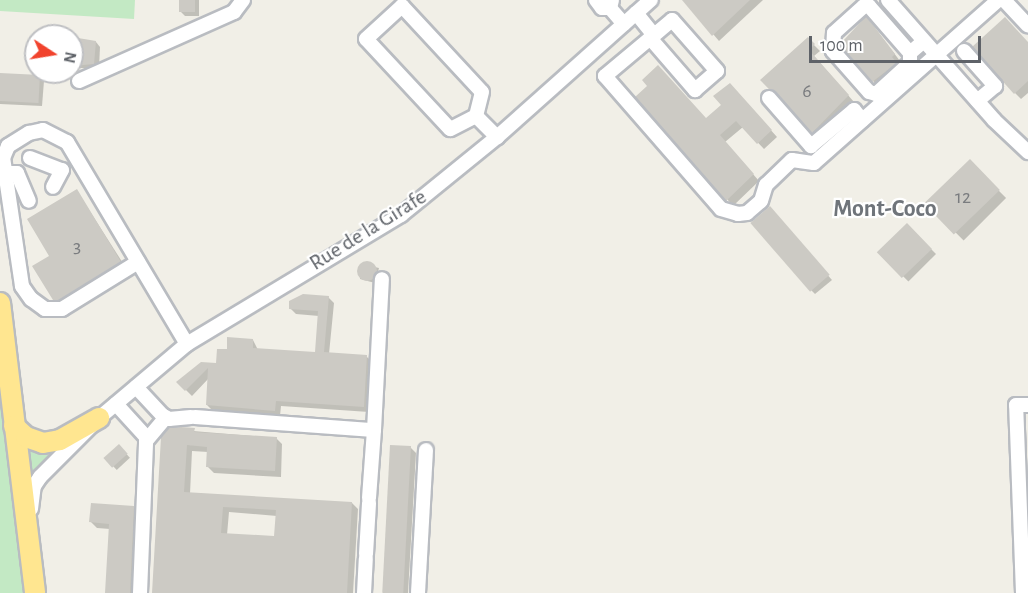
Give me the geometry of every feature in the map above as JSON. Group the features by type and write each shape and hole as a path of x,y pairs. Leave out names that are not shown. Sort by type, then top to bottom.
{"highway":[{"path":"0,303 35,593"},
{"path":"14,426 26,437 43,443 60,440 99,418"}],"street":[{"path":"84,79 234,12 243,0"},
{"path":"596,0 602,8 611,4 624,24"},
{"name":"Rue de la Girafe","path":"26,525 34,486 40,477 99,418 187,344 401,215 497,137 651,0"},
{"path":"636,13 652,36 695,90 717,71 672,20 652,36 605,76 721,210 731,214 747,213 761,201 766,184 792,160 814,163 998,0"},
{"path":"1004,0 1028,26"},
{"path":"895,2 936,55 977,101 1028,152"},
{"path":"402,6 482,92 476,116 450,129 366,39 402,6"},
{"path":"864,6 869,6 909,54 910,63 876,94 869,92 833,51 834,33 864,6"},
{"path":"909,54 924,40"},
{"path":"964,51 995,86 977,101"},
{"path":"769,98 811,147 854,110 862,120"},
{"path":"476,116 497,137"},
{"path":"141,266 62,309 45,309 22,286 3,158 8,146 29,133 43,130 67,142 79,161 141,266 187,344"},
{"path":"30,158 62,170"},
{"path":"53,187 62,170 79,161"},
{"path":"5,173 17,173 29,201"},
{"path":"364,593 382,279"},
{"path":"136,387 166,417 374,429"},
{"path":"116,404 147,438"},
{"path":"1023,593 1017,405 1028,405"},
{"path":"140,593 147,438 166,417"},
{"path":"418,593 426,450"}],"green space":[{"path":"0,0 135,0 134,19 0,11"},
{"path":"0,354 27,593 0,593"},
{"path":"24,443 63,445 32,475"}],"building":[{"path":"179,0 195,0 195,12 179,12"},
{"path":"682,0 750,0 712,36"},
{"path":"866,16 895,54 892,57 897,63 872,82 842,47 843,41"},
{"path":"1005,17 1028,42 1028,81 1014,94 972,47"},
{"path":"808,37 815,44 809,50 849,95 812,133 760,80"},
{"path":"84,39 96,41 94,64 84,65"},
{"path":"658,65 706,118 721,105 713,96 730,83 772,130 757,144 736,121 720,135 754,174 726,201 635,97 647,86 642,80"},
{"path":"0,73 24,74 24,84 39,84 38,103 0,101"},
{"path":"970,159 1000,190 954,234 924,203"},
{"path":"77,189 121,262 59,300 53,300 32,266 49,256 27,219"},
{"path":"770,206 830,275 810,292 750,223"},
{"path":"907,223 932,249 902,278 877,252"},
{"path":"367,261 374,264 377,271 374,278 367,281 360,278 357,271 360,264"},
{"path":"303,294 329,296 324,352 367,355 364,407 276,401 275,411 206,405 208,368 185,391 176,382 201,362 216,363 217,349 227,349 227,337 253,339 253,348 315,352 318,311 289,309 289,301"},
{"path":"169,428 195,428 194,432 277,437 275,471 206,467 207,447 187,445 184,492 352,502 347,593 152,593 161,437","holes":["223,507 276,510 274,536 221,533"]},
{"path":"119,444 128,454 112,468 103,458"},
{"path":"390,445 411,446 403,593 382,593"},
{"path":"91,503 134,506 130,593 105,593 109,524 89,522"}],"district":[{"name":"Mont-Coco","path":"885,210"}]}
